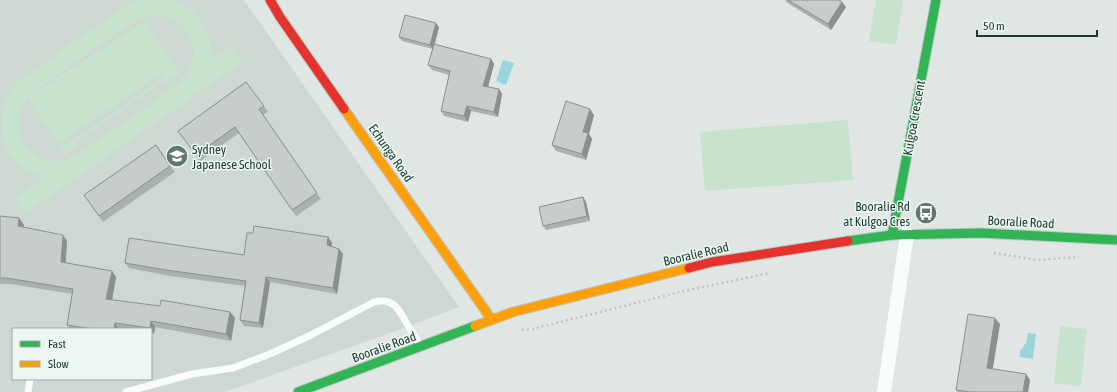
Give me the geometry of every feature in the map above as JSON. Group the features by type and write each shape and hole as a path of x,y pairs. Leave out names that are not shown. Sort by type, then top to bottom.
{"street":[{"name":"Echunga Road","path":"270,0 280,17 492,320"},
{"name":"Kulgoa Crescent","path":"892,235 936,0"},
{"name":"Booralie Road","path":"298,392 513,312 712,262 838,242 907,234 981,233 1117,240"},
{"path":"884,392 907,234"}],"lane":[{"path":"126,392 192,374 233,368 270,354 309,336 378,301 389,302 397,307 421,347"},
{"path":"28,392 30,380"}],"path":[{"path":"987,252 1037,260 1083,257"},
{"path":"520,330 532,329 684,291 776,271"}],"shaded area":[{"name":"Sydney Japanese School","path":"0,0 244,0 459,307 225,392 0,392"}],"green space":[{"path":"141,0 172,0 186,6 203,23 212,49 212,60 232,46 243,62 25,214 15,199 44,178 30,172 18,164 4,146 1,124 2,111 9,93 16,83 24,76 131,3","holes":["149,16 163,17 175,22 185,29 191,39 193,51 192,62 187,74 177,85 76,156 65,160 54,161 43,159 34,154 27,146 19,128 19,117 27,98 58,143 162,74 163,77 75,139 74,138 60,147 65,154 78,145 77,142 165,80 167,82 180,73 145,21 28,97 135,21"]},
{"path":"876,0 903,0 896,45 869,41"},
{"path":"848,120 853,180 705,191 700,132"},
{"path":"1060,326 1087,329 1081,386 1054,383"}],"water":[{"path":"503,60 514,63 506,85 496,81"},
{"path":"1028,333 1036,334 1033,359 1020,357 1020,351 1026,343"}],"building":[{"path":"788,0 839,0 842,2 828,24"},
{"path":"405,15 436,23 430,45 399,37"},
{"path":"434,44 491,59 483,86 499,89 494,112 467,106 464,116 441,111 450,71 428,65"},
{"path":"246,82 264,106 259,109 317,193 292,210 235,127 196,155 178,131"},
{"path":"566,101 590,109 583,132 588,133 582,154 552,145"},
{"path":"156,145 170,166 99,216 84,195"},
{"path":"583,197 587,216 543,226 539,207"},
{"path":"0,216 19,218 18,226 63,235 61,262 112,271 106,299 160,306 161,300 230,312 226,334 151,321 150,328 115,323 114,328 86,328 67,325 73,289 0,278"},
{"path":"254,226 328,237 327,245 339,249 333,288 266,277 259,323 240,320 246,281 125,263 129,238 244,255 247,233 253,233"},
{"path":"968,314 995,318 987,368 1026,374 1023,392 970,392 956,390"}],"traffic: fast":[{"path":"892,235 936,0"},
{"path":"848,241 892,235 981,233 1117,240"},
{"path":"298,392 475,326"}],"traffic: slow":[{"path":"344,109 492,320"},
{"path":"475,326 513,312 689,268"}],"traffic: jam":[{"path":"270,0 280,17 344,109"},
{"path":"689,268 712,262 848,241"}],"place":[{"name":"Sydney Japanese School","path":"177,156"},
{"name":"Booralie Rd at Kulgoa Cres","path":"926,213"}]}
